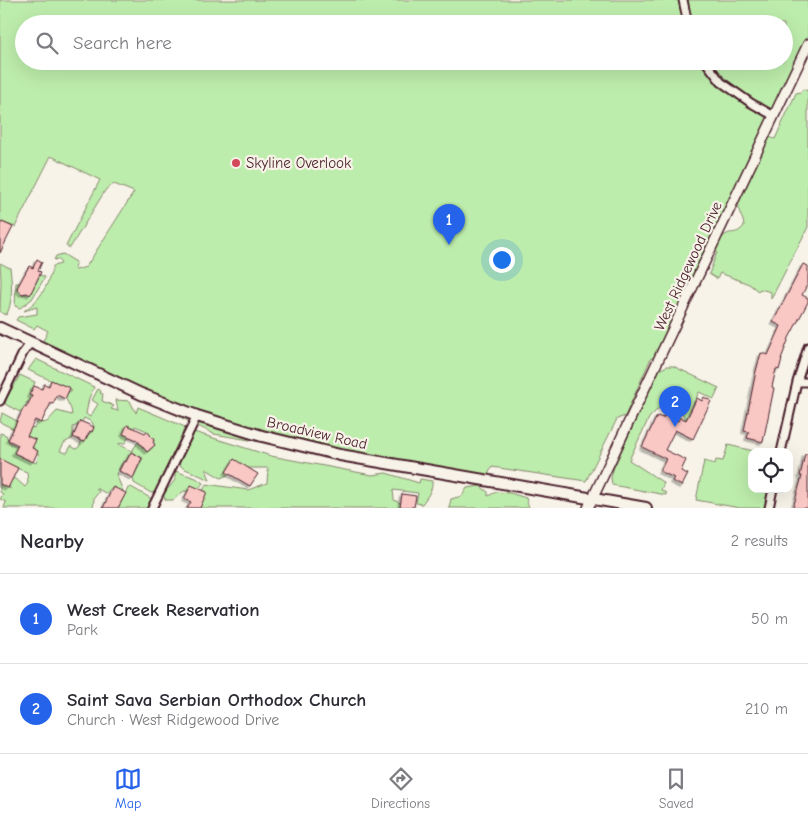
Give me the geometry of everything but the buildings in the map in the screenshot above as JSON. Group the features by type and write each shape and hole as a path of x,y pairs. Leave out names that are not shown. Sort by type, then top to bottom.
{"main road":[{"name":"Broadview Road","path":"0,328 119,385 197,416 262,436 321,451 590,504 646,508"}],"street":[{"path":"683,0 686,15"},
{"name":"West Ridgewood Drive","path":"590,504 808,44"},
{"path":"712,70 721,82 774,116"},
{"path":"0,401 30,342"},
{"path":"782,448 796,382 808,347"},
{"path":"796,382 808,382"},
{"path":"152,508 197,416"},
{"path":"769,508 772,493"}],"green space":[{"path":"0,0 808,0 808,42 658,359 651,358 625,416 617,419 586,481 492,467 485,480 214,434 40,347 48,331 37,325 34,329 16,320 18,317 37,314 37,307 24,311 43,292 53,266 61,264 58,259 54,260 56,256 63,254 76,262 74,269 76,270 86,267 134,192 114,184 106,189 70,248 66,246 100,180 51,156 15,227 2,222 0,225"},
{"path":"803,89 808,91 808,227 771,299 771,292 760,289 758,291 749,284 720,273 717,279 709,274 719,242 725,235 737,232 744,226 739,211 740,198 769,137 775,139 796,93 801,92"},
{"path":"0,263 10,268 11,273 11,299 6,315 0,312"},
{"path":"40,275 45,277 32,299 20,308 15,306 16,283 20,283 22,294 30,294"},
{"path":"36,359 94,387 89,398 86,414 90,417 98,404 92,400 98,389 103,394 102,401 114,406 111,409 118,411 116,400 130,401 136,413 138,407 185,427 159,488 151,493 134,483 133,478 143,458 131,452 126,461 123,461 116,474 123,491 116,492 111,488 107,494 96,488 99,492 94,498 93,508 4,508 6,502 0,499 3,494 0,492 0,484 10,489 9,482 15,478 25,487 28,483 27,472 0,462 0,433 6,435 9,442 16,446 19,451 18,455 36,463 39,455 30,443 31,438 0,422 2,413 30,428 34,428 38,421 41,423 47,422 57,411 72,415 64,395 72,390 28,370","holes":["84,418 92,422 94,427 92,432 90,431 85,441 82,440 76,449 71,446 67,453 60,451 64,443 73,438 73,427 81,424","135,426 147,431 154,440 155,445 147,452 138,442 132,451 118,444 125,443"]},
{"path":"667,366 673,366 719,388 714,399 699,392 686,420 678,406 665,402 649,418 629,460 664,483 661,490 666,495 612,485 611,477 614,467 659,370"},
{"path":"20,375 35,382 30,395 38,399 45,411 27,402 22,413 5,404"},
{"path":"194,432 271,456 372,475 386,473 419,483 420,479 432,481 432,487 422,504 416,503 418,493 393,490 394,500 410,508 196,508 206,484 248,490 267,483 268,468 242,468 221,478 206,469 210,480 183,468 178,463"},
{"path":"728,445 748,450 748,493 768,493 765,508 740,508 696,500 704,461 715,464 716,460 723,461"},
{"path":"175,471 196,478 203,483 195,490 184,491 173,500 166,500 163,495 175,480"},
{"path":"480,486 488,492 488,496 496,492 510,493 526,498 529,508 449,508 451,499 462,496 467,488"},
{"path":"131,487 152,499 148,508 118,508 128,488"}],"place":[{"name":"Skyline Overlook","path":"236,163"},
{"name":"West Creek Reservation","path":"449,245"},
{"name":"Saint Sava Serbian Orthodox Church","path":"675,427"}]}
